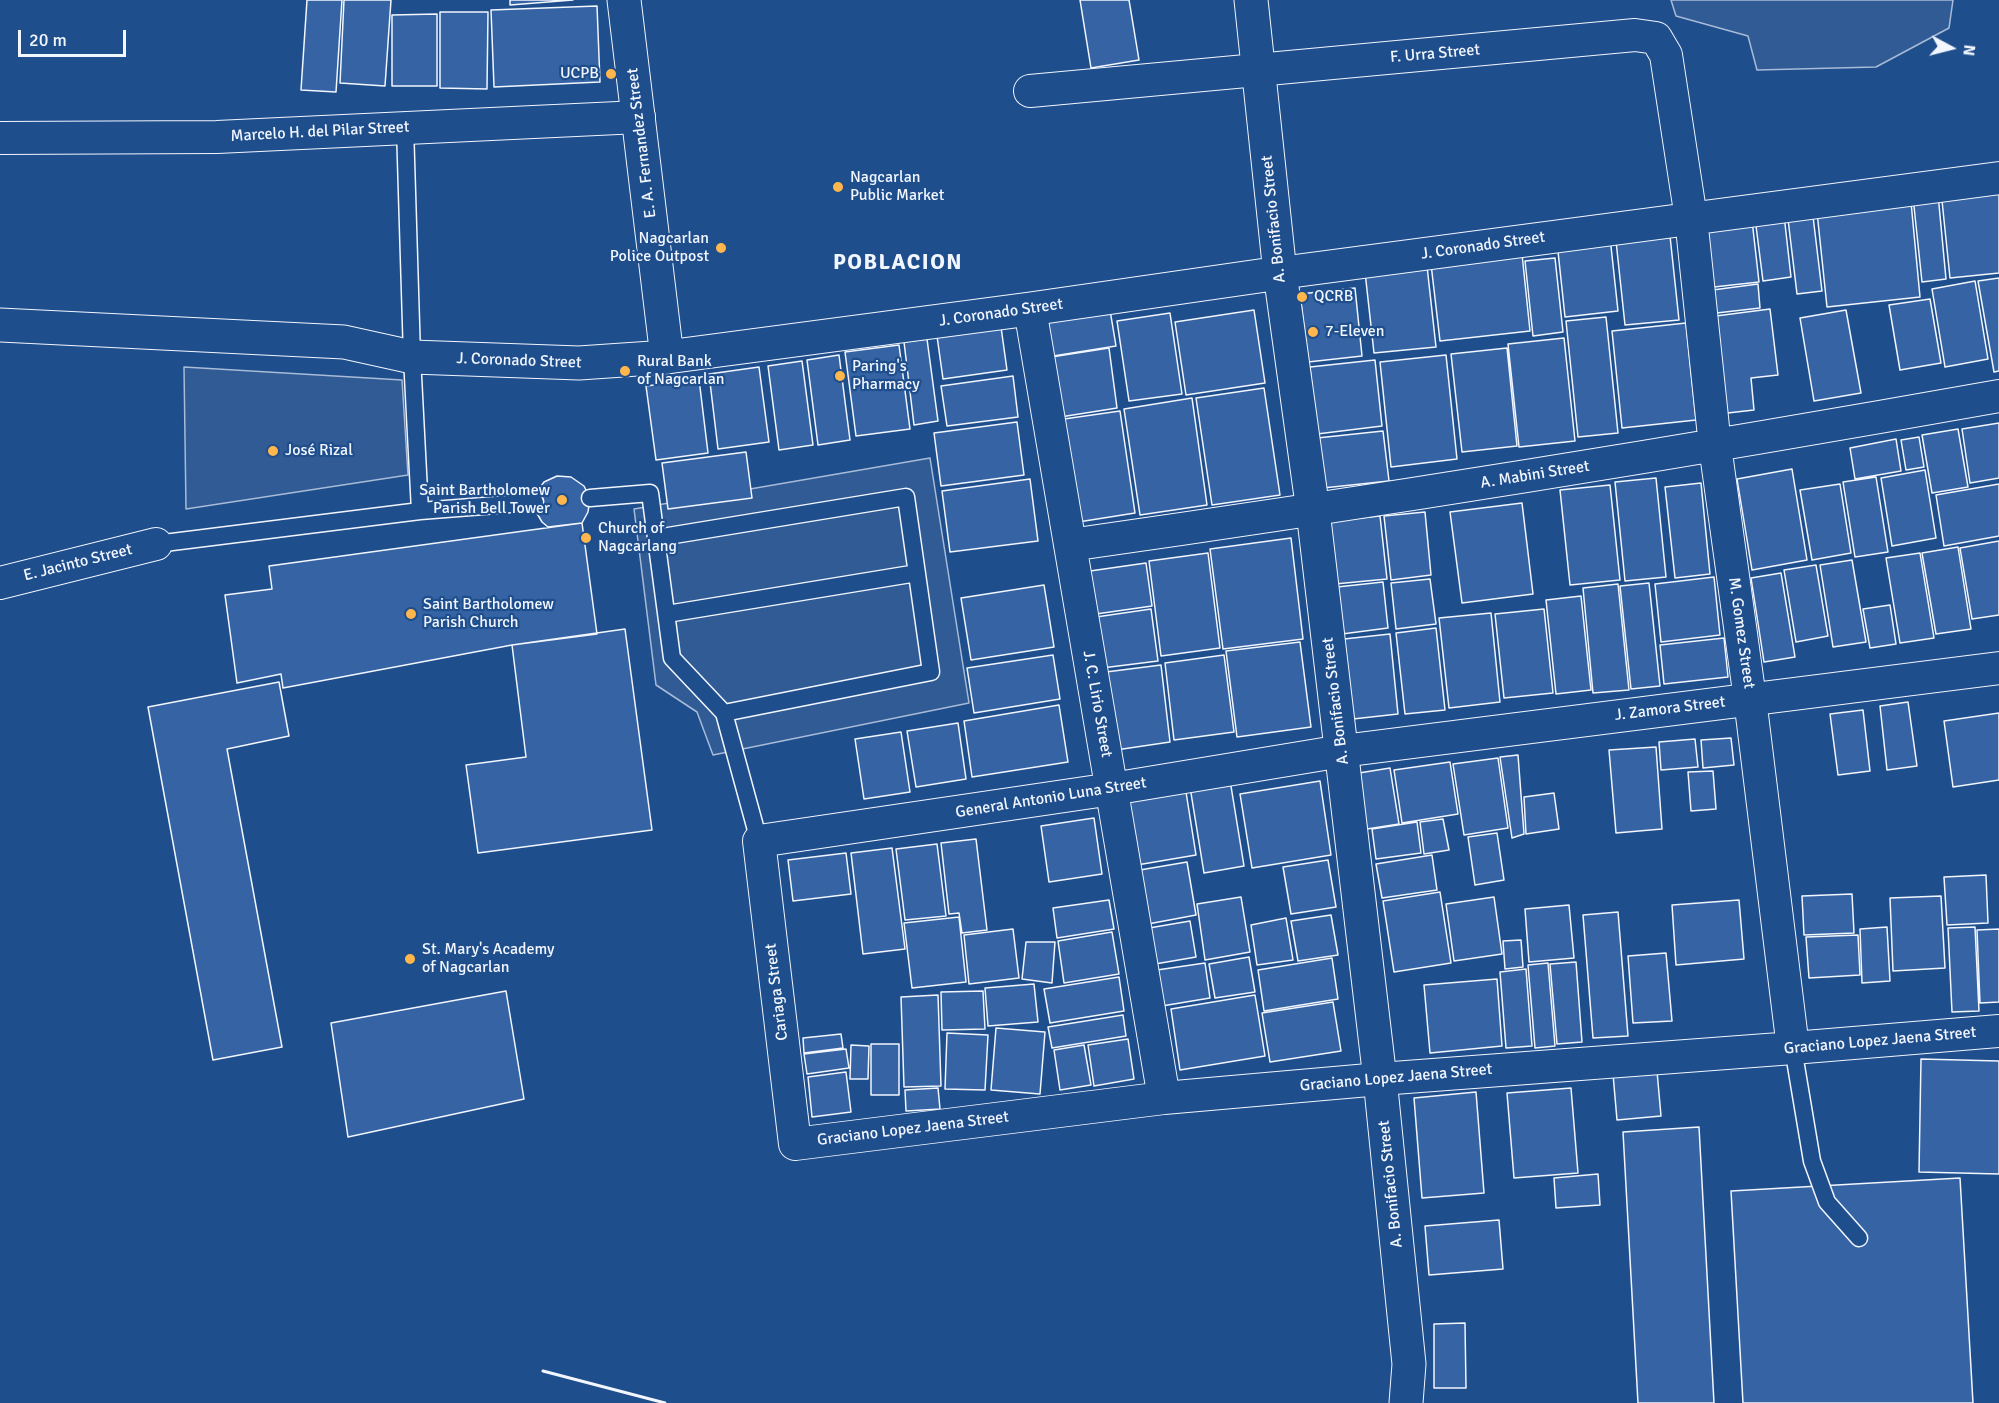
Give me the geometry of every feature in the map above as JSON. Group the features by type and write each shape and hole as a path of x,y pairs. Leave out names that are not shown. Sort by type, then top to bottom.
{"main road":[{"name":"E. A. Fernandez Street","path":"624,0 667,357"},
{"name":"A. Bonifacio Street","path":"1251,2 1280,273 1342,751 1380,1079 1409,1364 1406,1403"},
{"name":"J. Coronado Street","path":"0,325 344,342 412,357 579,363 667,357 1280,273"}],"street":[{"name":"F. Urra Street","path":"1030,91 1635,35 1656,38 1666,55 1691,218"},
{"name":"Marcelo H. del Pilar Street","path":"0,138 218,137 639,117"},
{"name":"J. Coronado Street","path":"1280,273 1999,178"},
{"name":"M. Gomez Street","path":"1691,218 1715,446 1750,699 1793,1048"},
{"name":"J. C. Lirio Street","path":"1030,309 1164,1098"},
{"name":"A. Mabini Street","path":"1070,545 1312,511 1715,446 1999,396"},
{"name":"E. Jacinto Street","path":"0,583 156,544"},
{"name":"J. Zamora Street","path":"1342,751 1999,668"},
{"name":"General Antonio Luna Street","path":"759,841 1112,789 1342,751"},
{"name":"Cariaga Street","path":"759,841 795,1144"},
{"name":"Graciano Lopez Jaena Street","path":"795,1144 1164,1098 1999,1031"}],"lane":[{"path":"405,127 412,357 420,511"},
{"path":"590,498 650,493 672,658 724,713 759,841"},
{"path":"656,538 906,497 931,672 724,713"},
{"path":"156,544 420,511 535,502"},
{"path":"667,614 917,573"},
{"path":"1793,1048 1812,1161 1827,1202 1859,1238"}],"shaded area":[{"path":"1671,0 1953,0 1949,28 1876,67 1757,70 1748,36 1676,16"},
{"path":"184,367 402,380 408,475 186,509"},
{"path":"930,458 969,703 713,755 697,712 656,685 634,509"}],"building":[{"path":"307,0 342,0 336,92 301,90"},
{"path":"344,0 391,0 385,86 340,83"},
{"path":"510,0 573,0 510,5"},
{"path":"1080,0 1129,0 1139,60 1091,68"},
{"path":"597,6 600,82 494,87 491,10"},
{"path":"440,12 488,12 487,89 440,88"},
{"path":"437,14 437,86 392,86 392,15"},
{"path":"1999,185 1999,273 1950,278 1941,191"},
{"path":"1938,194 1946,279 1922,282 1913,197"},
{"path":"1911,202 1920,297 1827,307 1817,212"},
{"path":"1812,208 1822,291 1797,294 1787,211"},
{"path":"1784,215 1791,277 1763,281 1755,218"},
{"path":"1752,220 1759,282 1705,288 1698,226"},
{"path":"1670,236 1679,320 1625,325 1616,241"},
{"path":"1610,237 1618,311 1565,317 1557,242"},
{"path":"1522,254 1530,331 1440,341 1431,264"},
{"path":"1555,258 1563,332 1533,336 1525,261"},
{"path":"1427,266 1436,347 1374,353 1365,272"},
{"path":"1999,278 1999,371 1994,372 1978,281"},
{"path":"1975,281 1988,359 1945,367 1932,289"},
{"path":"1758,284 1760,308 1708,314 1705,291"},
{"path":"1355,288 1362,356 1308,362 1300,294"},
{"path":"1930,299 1941,363 1900,370 1889,305"},
{"path":"1770,309 1778,375 1751,378 1754,410 1719,414 1708,317"},
{"path":"1110,310 1116,346 1047,357 1042,320"},
{"path":"1254,310 1265,383 1186,395 1175,322"},
{"path":"1846,310 1861,393 1814,401 1800,318"},
{"path":"1170,313 1182,394 1129,401 1117,321"},
{"path":"1606,317 1618,433 1578,437 1566,321"},
{"path":"1686,323 1696,420 1622,428 1612,331"},
{"path":"1001,327 1007,370 943,379 937,336"},
{"path":"1564,338 1575,441 1519,447 1508,344"},
{"path":"927,339 938,421 914,425 904,342"},
{"path":"899,345 910,429 856,436 845,352"},
{"path":"1109,348 1117,408 1054,418 1045,358"},
{"path":"1507,348 1517,446 1462,452 1451,354"},
{"path":"839,355 850,440 818,445 807,360"},
{"path":"1446,355 1457,459 1391,467 1380,362"},
{"path":"1375,360 1382,426 1317,434 1310,367"},
{"path":"802,361 813,445 779,450 768,366"},
{"path":"759,367 769,442 718,449 709,374"},
{"path":"1013,376 1018,417 947,426 941,386"},
{"path":"699,379 708,453 656,460 646,386"},
{"path":"1264,388 1280,495 1212,505 1196,398"},
{"path":"1192,398 1207,505 1140,515 1124,409"},
{"path":"1120,411 1135,513 1072,523 1057,420"},
{"path":"1017,422 1024,475 941,486 934,433"},
{"path":"1999,423 1999,478 1970,483 1962,429"},
{"path":"1958,429 1968,487 1932,493 1922,435"},
{"path":"1383,431 1389,481 1323,488 1317,438"},
{"path":"1919,437 1924,467 1906,470 1901,440"},
{"path":"1896,439 1901,471 1855,479 1850,448"},
{"path":"746,452 752,498 668,509 662,463"},
{"path":"1792,469 1807,560 1752,570 1737,479"},
{"path":"1925,470 1936,538 1892,546 1881,478"},
{"name":"Saint Bartholomew Parish Bell Tower","path":"557,476 571,477 584,486 590,498 588,512 582,523 548,527 535,510 535,498 539,489 544,482"},
{"path":"1876,477 1888,552 1855,557 1843,482"},
{"path":"1656,478 1666,577 1625,581 1615,482"},
{"path":"1030,479 1038,541 950,552 942,491"},
{"path":"1701,483 1710,574 1675,578 1665,487"},
{"path":"1840,484 1851,553 1812,560 1800,490"},
{"path":"1999,484 1999,536 1944,546 1936,495"},
{"path":"1610,485 1620,580 1570,585 1560,490"},
{"path":"1522,503 1533,594 1462,603 1450,512"},
{"path":"1425,512 1431,575 1391,580 1384,516"},
{"path":"1380,516 1387,579 1335,584 1329,521"},
{"name":"Saint Bartholomew Parish Church","path":"582,523 597,634 512,645 283,688 281,674 237,683 225,595 272,589 269,566"},
{"path":"1291,538 1303,639 1223,649 1210,549"},
{"path":"1999,541 1999,615 1972,619 1960,548"},
{"path":"1958,547 1971,629 1936,634 1922,553"},
{"path":"1208,553 1220,648 1161,656 1149,561"},
{"path":"1920,553 1934,638 1900,643 1886,558"},
{"path":"1852,560 1866,642 1833,647 1820,565"},
{"path":"1146,563 1152,606 1089,615 1083,572"},
{"path":"1816,565 1828,636 1796,642 1784,570"},
{"path":"1781,573 1795,657 1764,662 1751,578"},
{"path":"1714,577 1720,635 1661,642 1655,584"},
{"path":"1430,579 1436,624 1396,629 1391,583"},
{"path":"1383,582 1388,628 1342,634 1337,587"},
{"path":"1649,583 1660,686 1631,689 1620,586"},
{"path":"1618,584 1629,690 1593,693 1583,588"},
{"path":"1044,585 1054,647 971,660 961,598"},
{"path":"1581,596 1591,690 1556,694 1546,600"},
{"path":"1890,605 1896,644 1870,648 1863,609"},
{"path":"1151,609 1158,661 1102,668 1096,617"},
{"path":"1544,609 1553,693 1504,698 1495,614"},
{"path":"1491,613 1500,702 1449,708 1439,618"},
{"path":"1436,628 1445,710 1405,714 1396,633"},
{"path":"625,629 652,830 478,853 466,765 526,757 512,645"},
{"path":"1390,634 1398,714 1353,719 1344,639"},
{"path":"1724,638 1728,677 1664,684 1660,645"},
{"path":"1300,642 1311,727 1237,737 1226,651"},
{"path":"1053,655 1060,699 974,713 967,668"},
{"path":"1224,655 1234,732 1174,740 1165,663"},
{"path":"1161,665 1170,742 1116,750 1106,672"},
{"path":"279,682 289,736 227,749 282,1047 213,1060 148,707"},
{"path":"1908,702 1917,766 1887,770 1880,706"},
{"path":"1059,705 1068,762 972,777 964,721"},
{"path":"1863,710 1870,771 1838,775 1830,714"},
{"path":"1999,713 1999,780 1953,787 1944,721"},
{"path":"958,723 966,779 916,787 907,731"},
{"path":"901,732 910,792 864,799 855,739"},
{"path":"1731,738 1734,765 1703,768 1701,740"},
{"path":"1695,739 1698,767 1661,770 1659,742"},
{"path":"1656,747 1662,829 1616,833 1609,750"},
{"path":"1518,755 1524,834 1512,838 1500,757"},
{"path":"1498,758 1508,828 1464,835 1453,764"},
{"path":"1450,762 1458,814 1402,823 1394,770"},
{"path":"1390,768 1399,824 1367,829 1359,773"},
{"path":"1713,771 1716,809 1691,811 1688,772"},
{"path":"1230,780 1244,866 1204,873 1190,787"},
{"path":"1320,781 1331,855 1252,868 1240,794"},
{"path":"1186,792 1196,855 1131,866 1121,803"},
{"path":"1554,793 1559,829 1526,834 1524,797"},
{"path":"1094,818 1102,874 1049,882 1041,826"},
{"path":"1443,819 1449,850 1424,854 1420,822"},
{"path":"1417,822 1421,853 1376,859 1372,829"},
{"path":"1497,833 1504,880 1475,885 1468,837"},
{"path":"976,839 987,930 962,933 959,913 949,914 941,843"},
{"path":"937,844 946,916 905,920 896,849"},
{"path":"892,848 905,949 863,954 851,853"},
{"path":"846,853 851,894 793,901 788,860"},
{"path":"1432,855 1437,890 1382,898 1376,864"},
{"path":"1328,860 1336,907 1291,914 1283,867"},
{"path":"1187,862 1196,915 1148,924 1140,870"},
{"path":"1986,875 1988,923 1947,925 1944,877"},
{"path":"1440,892 1451,963 1394,972 1383,901"},
{"path":"1852,894 1854,933 1804,935 1802,896"},
{"path":"1941,896 1945,968 1893,971 1890,898"},
{"path":"1241,897 1250,952 1205,960 1197,904"},
{"path":"1494,897 1502,954 1454,961 1446,904"},
{"path":"1109,900 1114,929 1057,938 1053,908"},
{"path":"1739,900 1744,959 1676,965 1672,905"},
{"path":"1569,905 1574,958 1529,962 1525,909"},
{"path":"1618,912 1628,1036 1593,1038 1583,915"},
{"path":"1331,915 1338,955 1298,961 1291,921"},
{"path":"959,917 966,982 912,988 904,923"},
{"path":"1286,918 1293,960 1257,965 1251,925"},
{"path":"1190,921 1196,957 1155,964 1149,928"},
{"path":"1887,927 1890,981 1862,983 1860,929"},
{"path":"1975,927 1979,1011 1952,1012 1948,928"},
{"path":"1013,929 1019,978 969,984 964,935"},
{"path":"1999,929 1999,1002 1980,1003 1977,930"},
{"path":"1112,932 1119,974 1064,983 1058,941"},
{"path":"1858,935 1860,975 1809,978 1806,937"},
{"path":"1521,940 1523,967 1505,969 1503,941"},
{"path":"1026,942 1055,942 1052,983 1022,979"},
{"path":"1666,953 1672,1021 1633,1023 1628,956"},
{"path":"1249,957 1255,992 1215,998 1209,964"},
{"path":"1332,958 1338,999 1264,1011 1258,970"},
{"path":"1576,962 1582,1042 1557,1044 1550,964"},
{"path":"1205,963 1210,998 1162,1006 1157,970"},
{"path":"1548,963 1555,1046 1535,1048 1528,965"},
{"path":"1526,969 1532,1046 1506,1048 1500,972"},
{"path":"1119,977 1124,1011 1050,1023 1044,989"},
{"path":"1497,979 1502,1046 1430,1053 1424,985"},
{"path":"1034,984 1038,1022 988,1026 985,988"},
{"path":"506,991 524,1099 348,1137 331,1023"},
{"path":"983,991 985,1029 942,1030 941,992"},
{"path":"938,995 941,1086 904,1087 901,997"},
{"path":"1255,995 1265,1056 1180,1070 1171,1009"},
{"path":"1333,1002 1341,1051 1270,1062 1262,1013"},
{"path":"1123,1015 1126,1036 1052,1048 1048,1027"},
{"path":"996,1028 1045,1032 1040,1094 991,1090"},
{"path":"947,1033 988,1035 985,1090 945,1089"},
{"path":"841,1034 843,1048 804,1053 803,1038"},
{"path":"1128,1039 1134,1079 1094,1086 1088,1045"},
{"path":"871,1044 899,1044 899,1095 871,1095"},
{"path":"851,1045 869,1046 868,1079 850,1079"},
{"path":"1084,1045 1091,1085 1060,1090 1054,1050"},
{"path":"846,1049 849,1068 807,1074 804,1054"},
{"path":"1921,1059 1999,1061 1999,1174 1919,1172"},
{"path":"1657,1071 1661,1116 1617,1120 1613,1074"},
{"path":"846,1072 851,1112 812,1117 808,1077"},
{"path":"938,1088 940,1109 906,1111 905,1090"},
{"path":"1571,1088 1578,1173 1514,1178 1507,1093"},
{"path":"1476,1092 1484,1193 1422,1198 1414,1098"},
{"path":"1699,1127 1714,1403 1638,1403 1623,1132"},
{"path":"1598,1174 1600,1205 1556,1208 1554,1178"},
{"path":"1960,1178 1973,1403 1743,1403 1731,1191"},
{"path":"1499,1220 1503,1269 1429,1275 1425,1226"},
{"path":"1465,1323 1466,1388 1434,1388 1434,1324"}],"wall":[{"path":"543,1371 665,1403"}],"place":[{"name":"UCPB","path":"611,74"},
{"name":"Nagcarlan Public Market","path":"838,187"},
{"name":"Nagcarlan Police Outpost","path":"721,248"},
{"name":"QCRB","path":"1302,297"},
{"name":"7-Eleven","path":"1313,332"},
{"name":"Rural Bank of Nagcarlan","path":"625,371"},
{"name":"Paring's Pharmacy","path":"840,376"},
{"name":"José Rizal","path":"273,451"},
{"name":"Saint Bartholomew Parish Bell Tower","path":"562,500"},
{"name":"Church of Nagcarlang","path":"586,538"},
{"name":"Saint Bartholomew Parish Church","path":"411,614"},
{"name":"St. Mary's Academy of Nagcarlan","path":"410,959"}],"district":[{"name":"POBLACION","path":"898,263"}]}
